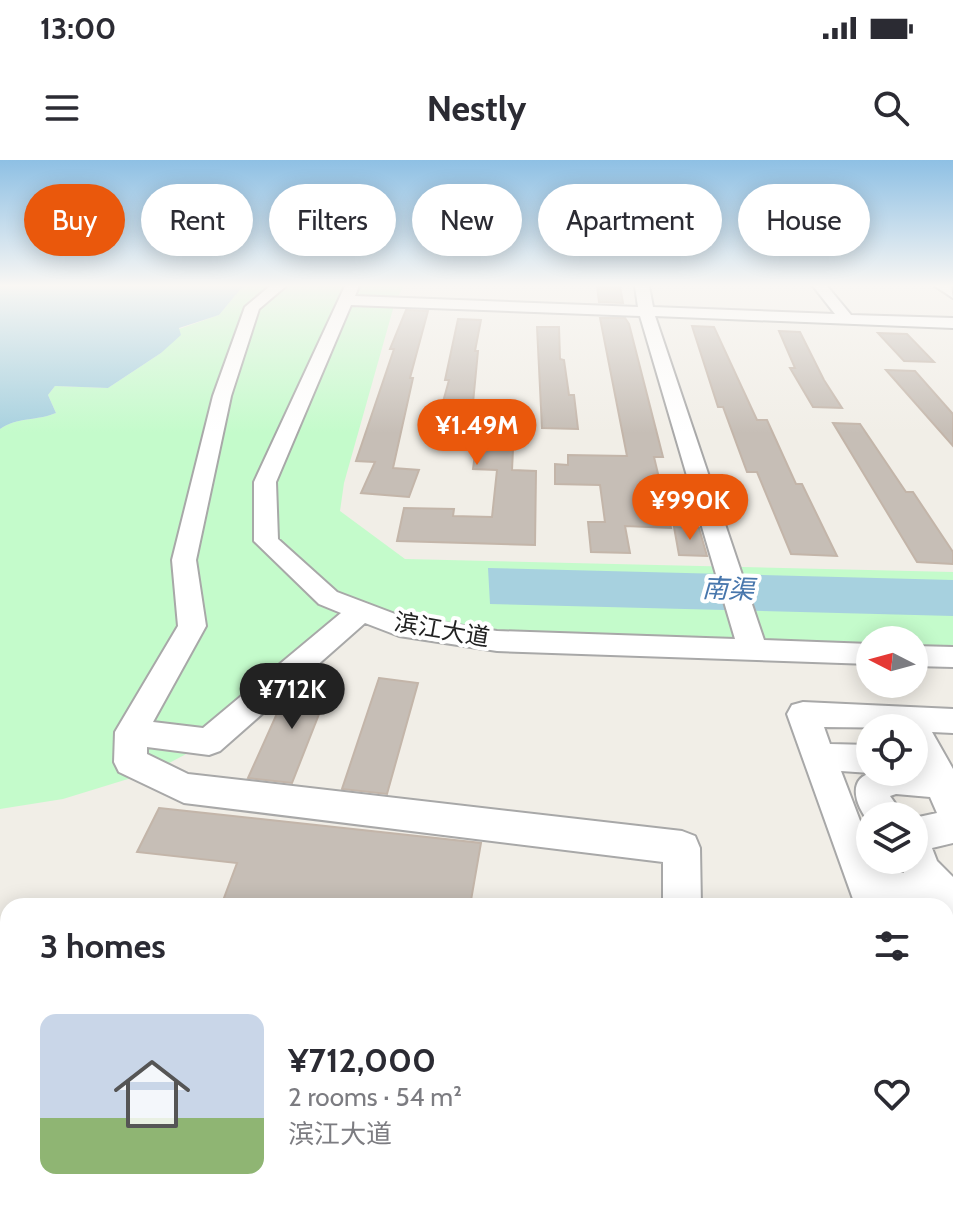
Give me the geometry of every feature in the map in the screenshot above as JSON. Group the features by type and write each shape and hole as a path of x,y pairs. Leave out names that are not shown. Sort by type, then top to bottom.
{"street":[{"path":"243,335 222,396 184,560 192,626 131,732 131,762 184,788 682,848 682,898"},
{"name":"滨江大道","path":"330,335 265,482 266,541 328,598 399,626 497,641 752,645 856,653"},
{"path":"654,335 752,645"},
{"path":"131,732 209,742 361,611"},
{"path":"928,656 953,657"},
{"path":"856,716 803,714 856,843"},
{"path":"928,720 953,721"},
{"path":"819,757 856,758"},
{"path":"873,802 872,789 893,779 938,780 928,758"},
{"path":"928,830 953,827"},
{"path":"865,874 866,886 944,898"},
{"path":"924,874 949,898"}],"green space":[{"path":"174,335 386,335 344,483 340,511 405,559 953,572 953,657 928,656 928,626 856,626 856,654 497,641 361,611 209,742 154,771 63,799 0,809 0,429 56,413 48,395 55,386 108,388 161,353"}],"water":[{"path":"0,335 181,335 161,353 108,388 55,386 48,395 56,413 0,429"},
{"name":"南渠","path":"488,568 953,580 953,616 490,604"}],"building":[{"path":"396,335 422,335 393,468 419,470 409,497 361,493 375,462 356,461 394,349 390,349"},
{"path":"455,335 478,335 473,403 484,403 483,410 497,412 493,448 513,449 512,470 536,471 535,545 397,541 404,508 454,509 453,516 492,517 497,470 473,469 476,447 461,446 466,424 480,422 449,421 453,402 443,402 449,380 445,380"},
{"path":"537,335 559,335 560,359 564,360 569,395 574,395 578,429 542,428"},
{"path":"603,335 632,335 663,457 654,457 671,528 625,526 630,553 591,552 588,522 605,522 600,485 555,484 555,464 568,465 568,455 627,456"},
{"path":"695,335 718,335 757,420 767,420 796,484 802,484 837,556 791,554 757,472 747,472 723,407 718,407"},
{"path":"781,335 802,335 842,408 813,407 790,368 795,368"},
{"path":"880,335 908,335 934,362 904,361"},
{"path":"886,370 915,371 953,414 953,446"},
{"path":"833,423 860,424 906,492 913,492 953,552 953,564 917,562"},
{"path":"674,527 699,528 707,556 679,555"},
{"path":"312,674 334,676 292,783 248,778 283,700"},
{"path":"379,678 418,683 387,794 342,789"},
{"path":"159,808 481,843 471,898 224,898 237,863 137,852"}]}
